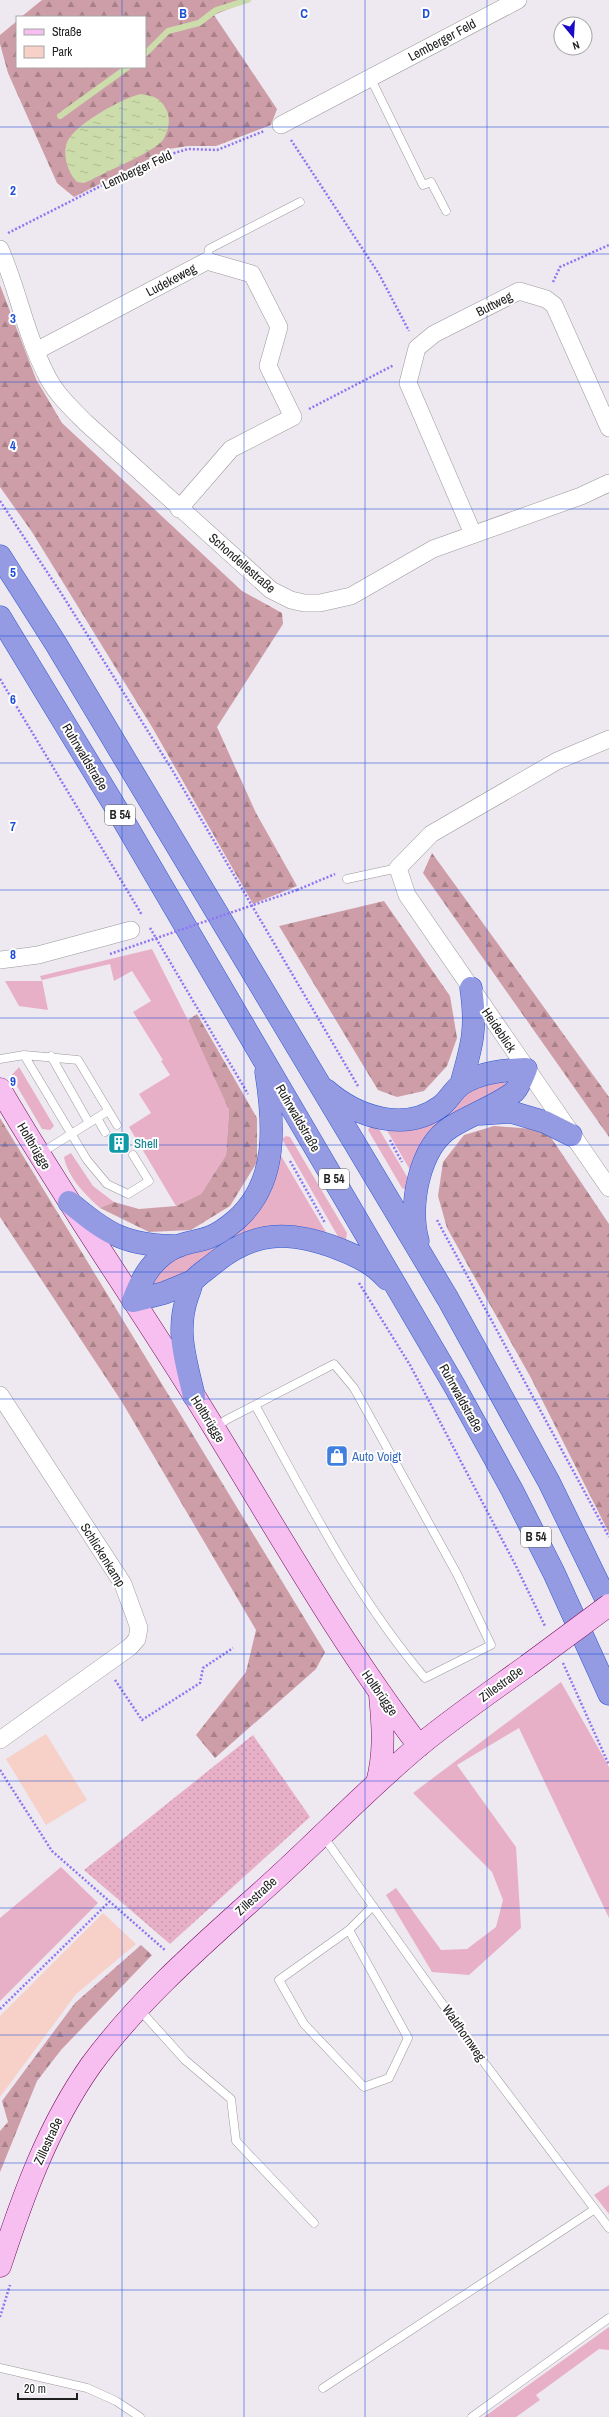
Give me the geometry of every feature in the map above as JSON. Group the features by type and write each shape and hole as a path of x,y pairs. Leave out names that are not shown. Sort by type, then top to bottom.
{"highway":[{"name":"B 54","path":"0,556 56,644 424,1259 512,1413 609,1605"},
{"name":"Ruhrwaldstraße","path":"0,617 122,818 404,1298 512,1490 554,1573 609,1694"},
{"path":"317,1081 349,1107 375,1117 410,1119 425,1115 441,1106 461,1084 473,1047 474,1012 471,988"},
{"path":"133,1301 141,1279 155,1263 179,1246 212,1236 229,1226 245,1212 257,1195 265,1176 271,1151 270,1094 264,1061"},
{"path":"461,1084 488,1074 526,1069"},
{"path":"424,1259 414,1226 414,1206 426,1158 433,1146 449,1127 516,1090 526,1069"},
{"path":"473,1115 511,1112 528,1116 571,1135"},
{"path":"69,1202 101,1228 126,1240 144,1244 179,1246"},
{"path":"133,1301 164,1293 193,1281 222,1256 241,1246 265,1237 297,1236 341,1250 368,1262 386,1277 404,1298"},
{"path":"193,1281 181,1320 181,1340 194,1396"}],"main road":[{"name":"Holtbrügge","path":"0,1089 38,1155 194,1396 334,1625 379,1693 419,1746"},
{"name":"Zillestraße","path":"6,2273 18,2210 38,2162 63,2110 91,2066 123,2024 182,1964 323,1836 377,1783 419,1746 609,1605"},
{"path":"377,1783 382,1762 384,1733 379,1693"}],"street":[{"name":"Lemberger Feld","path":"281,125 371,79 518,0"},
{"name":"Schondellestraße","path":"0,249 45,373 72,409 179,509 271,590 291,600 304,603 320,603 351,596 433,549 566,501 609,483"},
{"name":"Ludekeweg","path":"36,351 207,261 252,274 279,326 268,366 293,416"},
{"name":"Buttweg","path":"414,356 434,334 519,291 546,299"},
{"path":"546,299 554,305 609,428"},
{"path":"414,356 408,383 473,534"},
{"path":"179,509 231,449 293,416"},
{"path":"398,868 431,834 557,761 609,739"},
{"name":"Heideblick","path":"398,868 407,895 571,1135 609,1188"},
{"path":"0,960 38,955 131,930"},
{"name":"Schlickenkamp","path":"0,1395 123,1584 139,1628 137,1639 0,1740"}],"lane":[{"path":"371,79 423,185 431,182 446,211"},
{"path":"207,261 209,249 300,202"},
{"path":"347,879 398,868"},
{"path":"24,1055 87,1160 107,1184 128,1194 149,1181 133,1155"},
{"path":"0,1059 24,1055 50,1056 78,1060 117,1125"},
{"path":"50,1056 89,1123"},
{"path":"38,1155 108,1111"},
{"path":"97,1118 105,1132"},
{"path":"214,1428 255,1405 334,1364 357,1394 457,1574 491,1644 425,1678 395,1643 339,1557 255,1405"},
{"name":"Waldhornweg","path":"323,1836 486,2065 609,2228"},
{"path":"349,1930 408,2038 389,2078 364,2088 304,2024 279,1980 349,1930 373,1906"},
{"path":"138,2009 185,2060 231,2099 236,2141 314,2223"},
{"path":"323,2388 595,2209"},
{"path":"472,2417 609,2318"},
{"path":"0,2368 87,2388 116,2401 140,2417"}],"path":[{"name":"Lemberger Feld","path":"7,234 160,157 188,149 217,150 281,125"},
{"path":"281,125 379,274 414,356 293,416"},
{"path":"546,299 560,266 609,245"},
{"path":"0,501 61,593 170,768 359,1088"},
{"path":"0,679 144,918"},
{"path":"110,954 297,890 343,870"},
{"path":"148,925 252,1101"},
{"path":"388,1138 403,1163"},
{"path":"287,1156 341,1250"},
{"path":"436,1212 436,1219 609,1537"},
{"path":"358,1282 410,1365 516,1566 546,1628"},
{"path":"105,1664 142,1720 200,1683 202,1668 233,1648"},
{"path":"562,1662 609,1765"},
{"path":"0,1770 52,1851 182,1964"},
{"path":"0,2009 109,1902"},
{"path":"0,2317 6,2273"}],"shaded area":[{"path":"152,949 198,1040 229,1110 226,1155 201,1194 176,1206 129,1127 151,1113 139,1094 170,1075 161,1061 163,1060 133,1012 151,1001 132,971 114,981 110,964 42,980 48,1010 19,1006 5,981 42,981 40,976"},
{"path":"19,1067 54,1126 50,1130 42,1129 11,1076"},
{"path":"506,1080 507,1083 413,1175 385,1127 457,1101 482,1083"},
{"path":"372,1124 376,1124 412,1185 406,1190 402,1188 368,1130"},
{"path":"286,1136 290,1137 347,1233 346,1239 340,1240 282,1139"},
{"path":"71,1153 93,1186 114,1202 100,1208 83,1191 73,1179 66,1165 64,1157"},
{"path":"280,1154 327,1234 300,1227 191,1276 152,1288 149,1284 158,1270 178,1257 210,1247"},
{"path":"561,1682 609,1767 609,1918 519,1728 457,1765 516,1847 521,1928 469,1975 432,1972 386,1895 396,1888 441,1950 467,1949 496,1927 503,1900 492,1872 413,1793"},
{"path":"253,1735 310,1817 170,1944 84,1870"},
{"path":"61,1867 98,1903 0,2001 0,1918"},
{"path":"609,2185 609,2214 594,2195"},
{"path":"609,2327 609,2350 599,2349 536,2395 540,2400 516,2417 484,2417"}],"green space":[{"path":"42,0 251,0 214,15 277,109 271,125 216,146 188,146 169,149 74,197 57,183 8,73 0,44 0,35 16,22 16,68 146,68 146,16 22,16"},
{"path":"0,285 36,379 62,423 242,591 282,613 283,624 217,727 256,813 297,886 253,904 152,727 32,532 0,487"},
{"path":"432,853 609,1097 609,1137 423,873"},
{"path":"384,901 450,996 457,1038 447,1066 424,1091 397,1097 378,1090 279,926"},
{"path":"197,1014 257,1118 257,1162 230,1206 191,1230 149,1232 100,1208 114,1202 139,1209 176,1206 201,1194 226,1155 229,1110 188,1020"},
{"path":"0,1118 325,1652 316,1669 215,1758 196,1735 246,1672 256,1630 122,1402 0,1217"},
{"path":"494,1126 546,1130 609,1224 609,1533 531,1378 447,1228 438,1196 443,1162 464,1135"},
{"path":"46,1734 87,1800 46,1825 6,1759"},
{"path":"103,1913 136,1944 76,1994 0,2097 0,2016"},
{"path":"141,1945 152,1955 61,2050 37,2081 0,2172 0,2131 8,2122 2,2101 75,2003"}],"water":[{"path":"141,94 157,98 167,111 169,118 168,126 163,140 142,155 84,183 77,182 69,170 65,155 66,145 70,138 77,130 98,114 122,101"}],"waterway":[{"path":"146,53 168,31 199,23 216,10 248,0"},
{"path":"60,116 127,68"}],"place":[{"name":"Shell","path":"119,1143"},
{"name":"Auto Voigt","path":"337,1456"}]}
